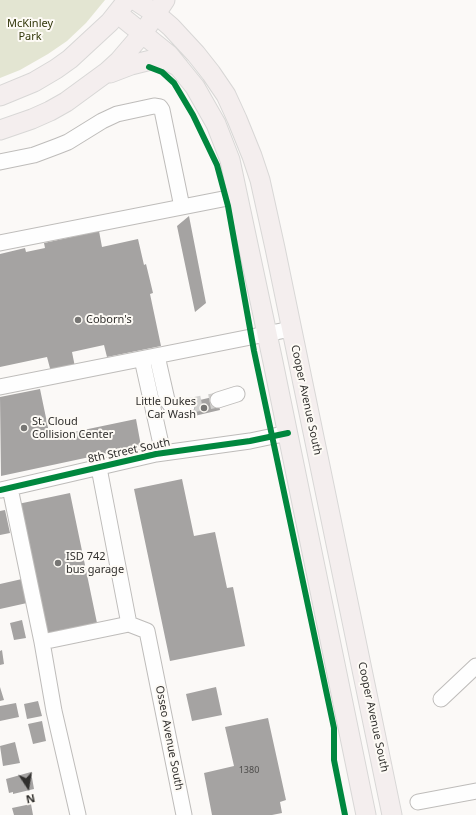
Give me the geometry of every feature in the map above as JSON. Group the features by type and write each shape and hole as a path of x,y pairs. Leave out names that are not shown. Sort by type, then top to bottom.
{"main road":[{"name":"Cooper Avenue South","path":"135,0 160,7 183,40 211,73 226,95 237,119 260,180 392,815"},
{"path":"0,96 23,87 56,69 82,49 110,22 122,7 143,33 169,55 180,68 195,87 216,124 230,160 238,196 366,815"},
{"path":"0,130 50,111 66,102 98,79 119,61 143,33 160,7"},
{"path":"98,79 131,65 151,60 166,60 180,68"}],"street":[{"path":"0,162 34,155 68,142 102,121 117,114 154,106 160,107 162,110 182,207"},
{"path":"0,243 238,196"},
{"path":"0,387 292,329"},
{"path":"157,356 168,404 172,407 187,406"},
{"path":"142,359 162,453"},
{"path":"218,400 237,394"},
{"name":"8th Street South","path":"5,489 162,453 288,434"},
{"path":"42,642 129,624 98,468"},
{"path":"5,489 42,642 78,815"},
{"name":"Osseo Avenue South","path":"129,624 147,631 184,815"},
{"path":"441,699 476,666"},
{"path":"418,802 476,790"}],"green space":[{"name":"McKinley Park","path":"0,0 105,0 86,23 67,41 20,70 0,78"}],"building":[{"path":"189,216 206,303 195,312 177,226"},
{"name":"Coborn's","path":"99,231 102,247 138,239 153,293 150,294 161,346 107,357 104,345 72,352 75,367 51,372 47,357 0,367 0,254 25,248 26,252 45,248 44,243"},
{"name":"St. Cloud Collision Center","path":"40,389 50,437 136,419 141,446 1,476 0,397"},
{"name":"Little Dukes Car Wash","path":"217,396 220,410 190,417 187,403"},
{"path":"182,479 194,536 215,532 227,588 233,587 245,646 170,661 134,489"},
{"name":"ISD 742 bus garage","path":"70,493 97,623 45,634 18,504"},
{"path":"5,510 10,533 0,535 0,511"},
{"path":"22,579 27,603 0,609 0,584"},
{"path":"22,620 26,638 14,640 10,623"},
{"path":"2,650 4,664 0,665 0,651"},
{"path":"0,687 4,700 0,701"},
{"path":"216,687 222,715 192,721 186,694"},
{"path":"38,701 42,716 27,719 24,704"},
{"path":"16,703 19,717 0,721 0,706"},
{"path":"268,718 286,800 280,802 282,813 272,815 212,815 204,773 234,766 225,727"},
{"path":"42,721 46,741 33,744 28,724"},
{"path":"15,742 20,763 3,766 0,746"},
{"path":"31,772 34,789 13,794 13,792 9,793 6,779"},
{"path":"31,804 33,815 14,815 12,808"}],"tunnel":[{"path":"187,406 218,400"}],"cycle path":[{"path":"149,67 162,72 174,83 193,115 217,165 228,206 254,351 334,728 334,760 345,815"},
{"path":"0,490 156,454 250,441 288,433"}],"place":[{"name":"Coborn's","path":"78,320"},
{"name":"Little Dukes Car Wash","path":"204,408"},
{"name":"St. Cloud Collision Center","path":"24,428"},
{"name":"ISD 742 bus garage","path":"58,563"}]}
